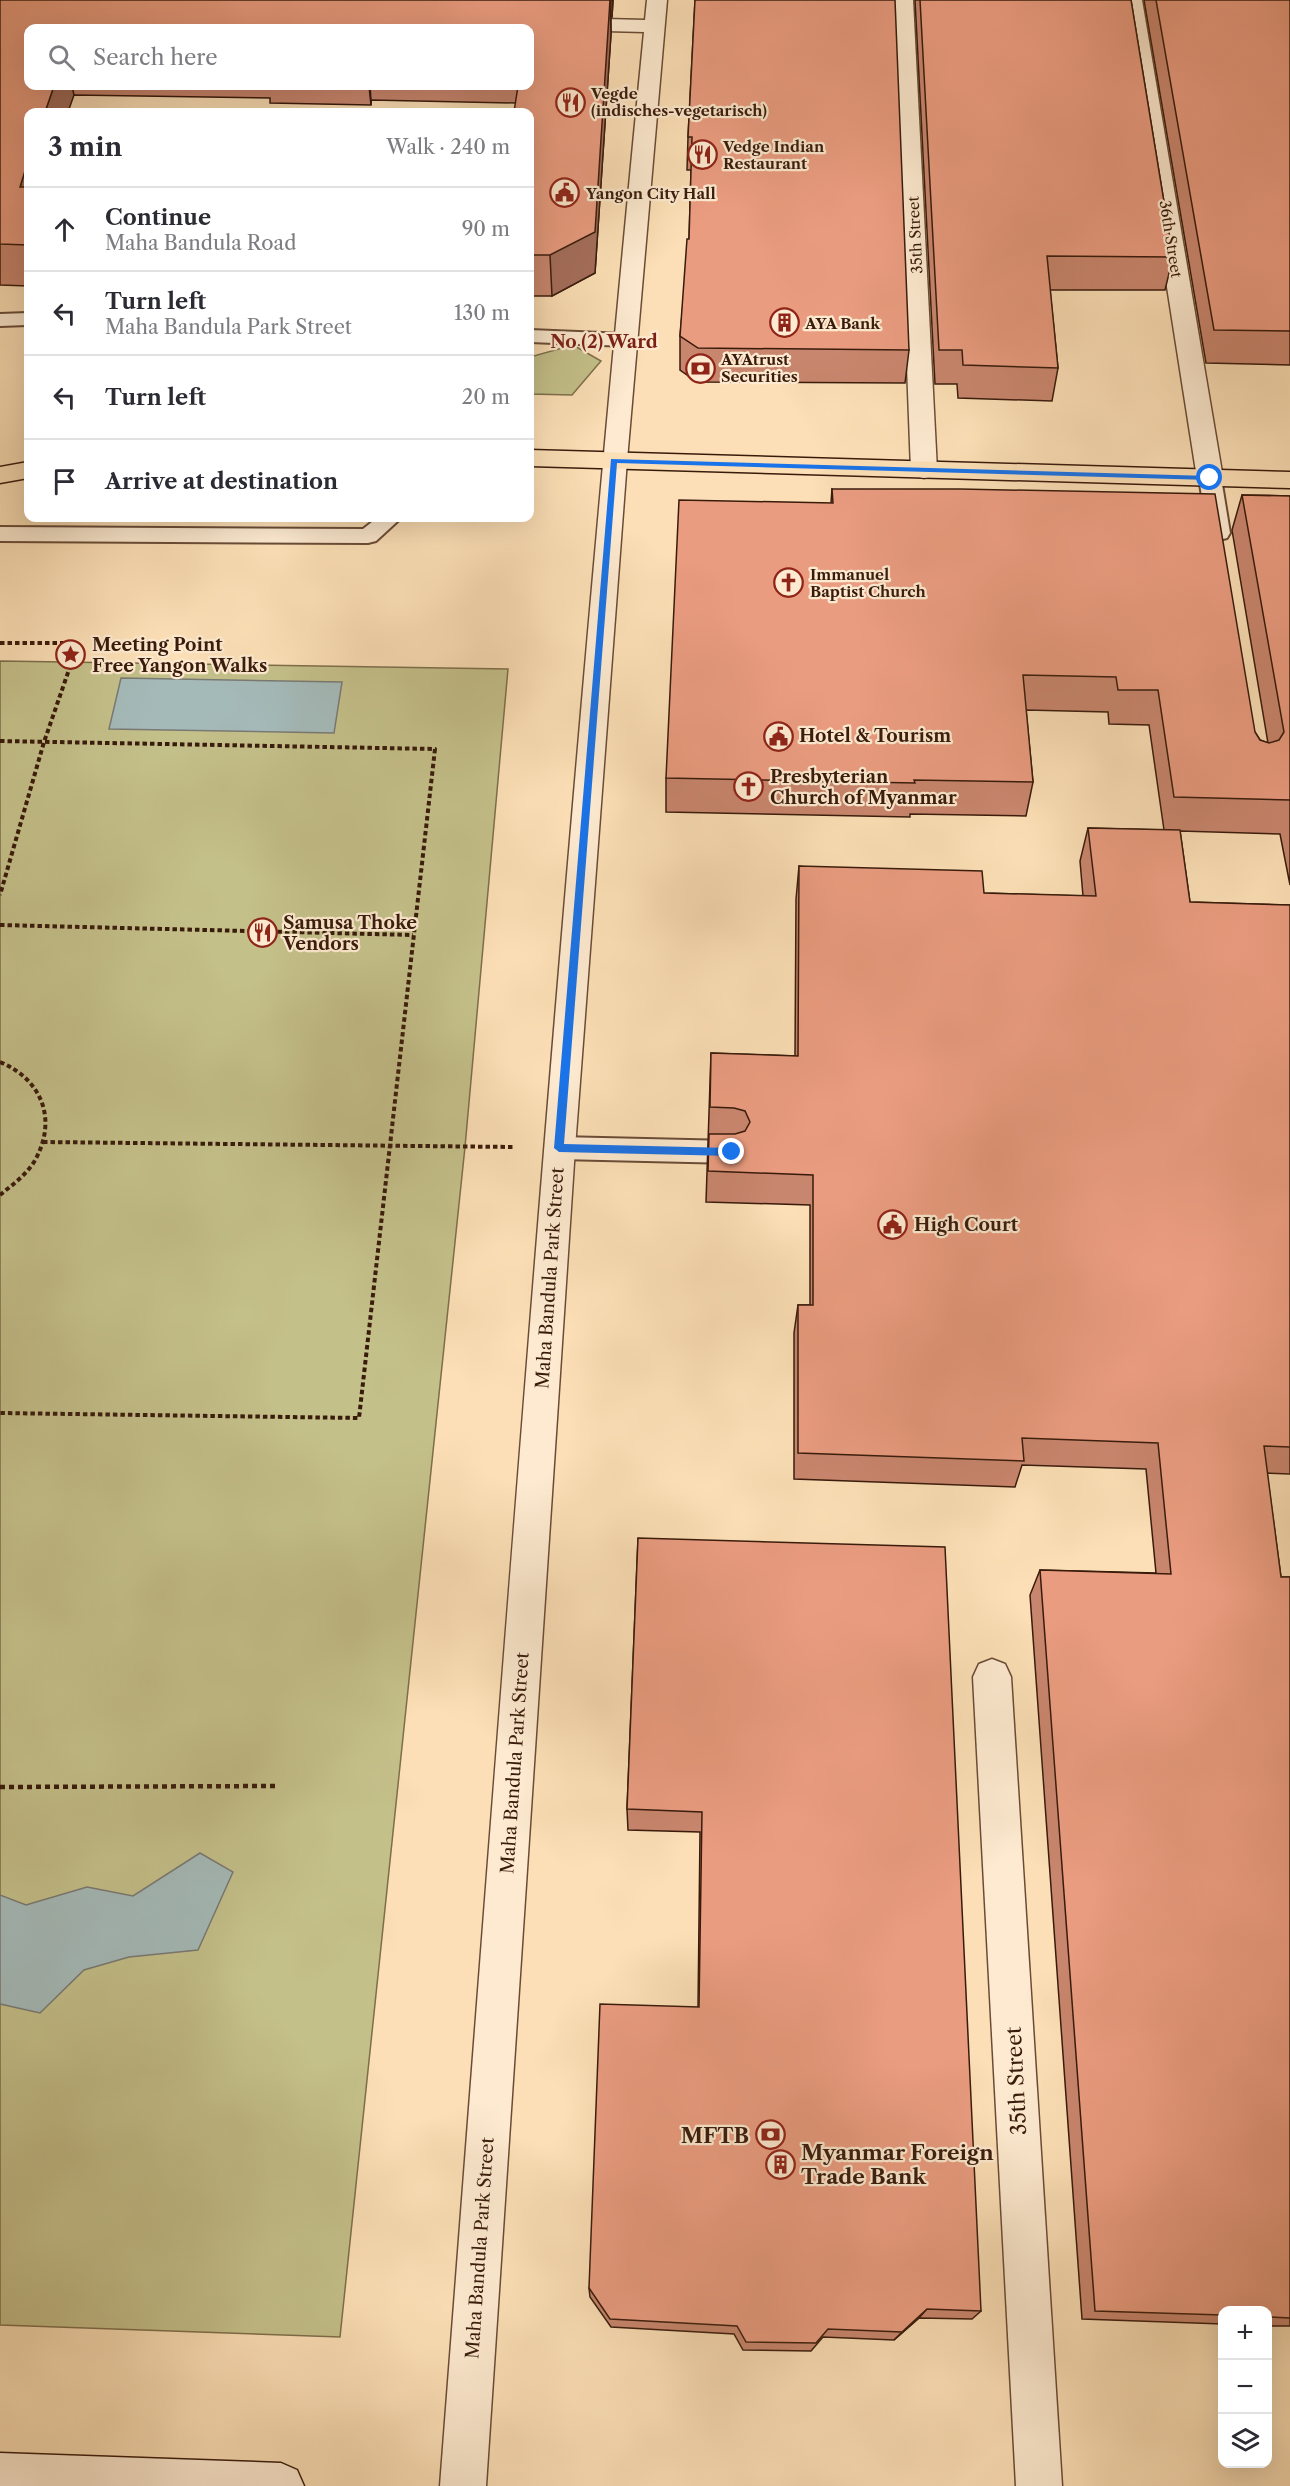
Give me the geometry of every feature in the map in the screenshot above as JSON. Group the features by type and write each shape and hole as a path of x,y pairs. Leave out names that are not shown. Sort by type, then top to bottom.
{"main road":[{"path":"534,458 924,459 1208,468 1290,480"},
{"path":"0,474 24,471"}],"street":[{"name":"Maha Bandula Park Street","path":"463,2486 559,1148 614,460 657,0"},
{"name":"35th Street","path":"903,0 924,459"},
{"name":"36th Street","path":"1132,0 1208,468"},
{"path":"548,24 655,26"},
{"name":"35th Street","path":"992,1677 1039,2486"},
{"path":"0,2476 281,2486"}],"lane":[{"path":"0,320 24,319"},
{"path":"534,336 626,340"},
{"path":"1208,468 1223,559"},
{"path":"0,534 368,536 385,522"},
{"path":"559,1148 732,1152"}],"path":[{"path":"0,643 75,643 72,662 44,742 0,895"},
{"path":"0,741 435,749 359,1418 0,1413"},
{"path":"0,925 413,935"},
{"path":"0,1062 25,1076 41,1096 46,1120 43,1142 26,1173 0,1195"},
{"path":"43,1142 559,1148"},
{"path":"0,1787 276,1786"}],"shaded area":[{"path":"573,345 601,361 572,395 534,394 534,356"},
{"path":"0,661 508,669 465,1147 340,2337 0,2325"},
{"path":"121,678 342,682 334,733 109,729"},
{"path":"200,1853 233,1872 198,1950 129,1957 84,1970 40,2013 0,2004 0,1895 26,1905 87,1887 133,1896"}],"building":[{"path":"0,0 610,0 595,232 550,255 534,255 534,108 515,108 517,90 534,90 534,24 24,24 24,90 53,90 46,108 24,108 24,174 20,187 24,187 24,245 0,244"},
{"path":"695,0 895,0 909,350 698,348 680,336 687,239 689,239 692,137 688,137"},
{"path":"920,0 1131,0 1173,257 1047,256 1058,368 963,365 962,350 939,350"},
{"path":"1156,0 1290,0 1290,331 1214,330"},
{"path":"832,489 1215,494 1255,732 1260,740 1269,743 1279,740 1284,732 1242,495 1290,496 1290,800 1174,797 1158,690 1118,690 1116,677 1023,675 1033,782 914,780 915,783 666,778 679,500 833,503"},
{"path":"1088,828 1180,830 1190,902 1290,905 1290,1447 1264,1446 1281,1577 1290,1577 1290,2318 1272,2317 1272,2306 1218,2306 1218,2315 1095,2311 1040,1570 1171,1574 1158,1443 1022,1438 1024,1461 798,1453 798,1305 813,1305 813,1175 708,1171 709,1134 735,1134 745,1131 750,1122 745,1111 710,1107 711,1053 798,1056 799,866 982,871 984,893 1096,896"},
{"path":"638,1538 945,1547 981,2311 927,2309 902,2332 828,2329 816,2343 746,2342 737,2326 610,2319 589,2288 600,2004 699,2007 702,1812 627,1809"}],"place":[{"name":"Vegde (indisches-vegetarisch)","path":"570,102"},
{"name":"Vedge Indian Restaurant","path":"702,155"},
{"name":"Yangon City Hall","path":"565,193"},
{"name":"AYA Bank","path":"784,323"},
{"name":"AYAtrust Securities","path":"700,368"},
{"name":"Immanuel Baptist Church","path":"789,583"},
{"name":"Meeting Point Free Yangon Walks","path":"71,655"},
{"name":"Hotel & Tourism","path":"778,736"},
{"name":"Presbyterian Church of Myanmar","path":"749,787"},
{"name":"Samusa Thoke Vendors","path":"262,933"},
{"name":"High Court","path":"893,1225"},
{"name":"MFTB","path":"770,2135"},
{"name":"Myanmar Foreign Trade Bank","path":"780,2164"}],"district":[{"name":"No (2) Ward","path":"604,342"}],"route":[{"path":"732,1152 559,1148 614,460 1210,478"}]}
